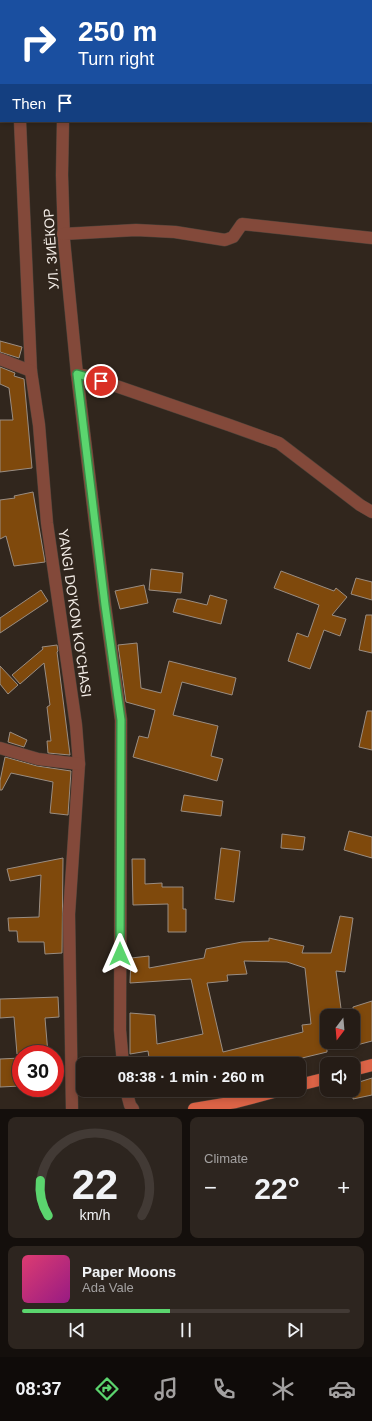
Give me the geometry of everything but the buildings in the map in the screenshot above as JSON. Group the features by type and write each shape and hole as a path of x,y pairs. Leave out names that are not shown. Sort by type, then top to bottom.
{"main road":[{"path":"360,1068 372,1065"},
{"path":"306,1083 320,1080"},
{"path":"194,1109 236,1102 255,1097"}],"street":[{"name":"YANGI DO'KON KO'CHASI","path":"20,122 31,371 39,425 47,523 76,725 79,764 69,914 72,1109"},
{"name":"УЛ. ЗИЁКОР","path":"63,122 63,234 77,374 104,597 121,720 120,1030 122,1057"},
{"path":"63,234 136,230 175,232 225,240 233,237 242,224 372,238"},
{"path":"0,360 31,371"},
{"path":"77,374 87,376 279,443 360,505 372,512"},
{"path":"0,748 38,759 79,764"},
{"path":"128,1097 133,1109"}],"route":[{"path":"101,381 77,374 105,605 121,720 120,954"}]}
